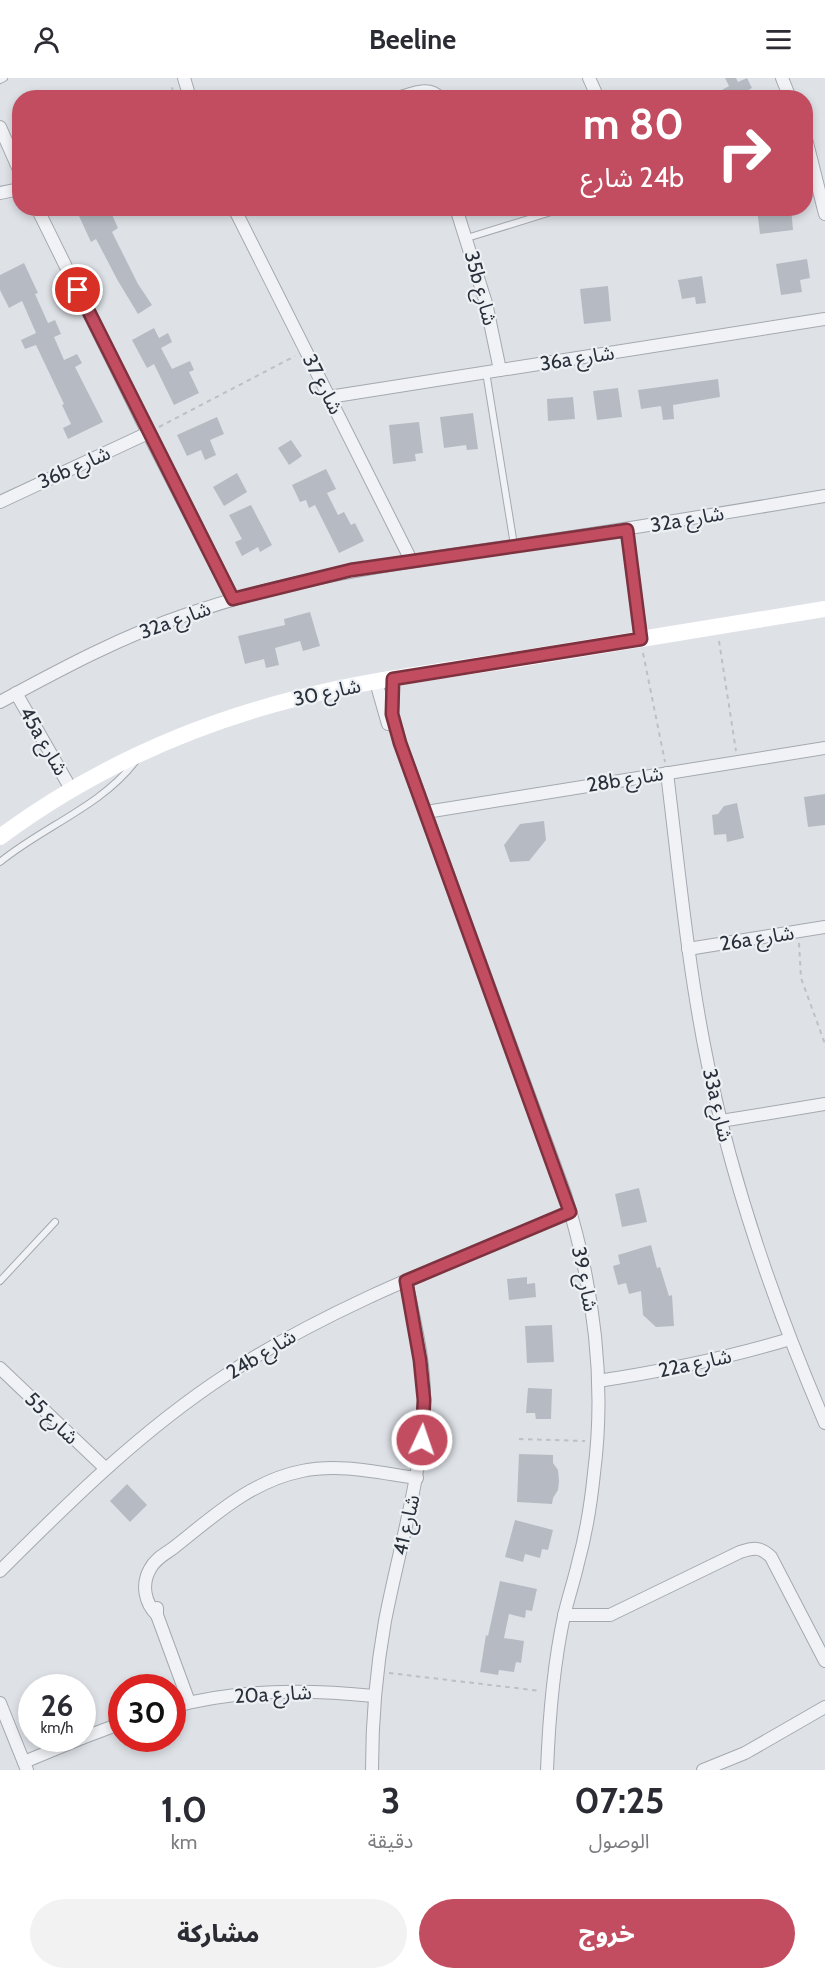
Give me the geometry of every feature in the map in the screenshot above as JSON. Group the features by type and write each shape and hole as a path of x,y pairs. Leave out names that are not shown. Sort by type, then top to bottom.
{"street":[{"path":"0,128 12,154"},
{"path":"813,167 825,214"},
{"path":"41,216 233,599"},
{"name":"شارع 37","path":"238,216 411,560"},
{"name":"35b شارع","path":"459,216 486,303 500,370"},
{"name":"36a شارع","path":"329,397 825,319"},
{"name":"36b شارع","path":"0,502 148,433"},
{"name":"32a شارع","path":"0,702 58,670 132,635 233,599 351,570 627,530 825,496"},
{"path":"627,530 641,639"},
{"name":"شارع 30","path":"0,837 71,789 142,752 219,722 308,695 393,679 825,609"},
{"name":"شارع 39","path":"393,679 392,714 400,743 570,1212 592,1312 598,1380 597,1442 588,1517 579,1562 564,1615 552,1692 548,1770"},
{"name":"شارع 39","path":"376,682 387,720 400,743"},
{"name":"45a شارع","path":"16,693 71,789"},
{"name":"28b شارع","path":"426,812 825,748"},
{"name":"33a شارع","path":"667,773 688,949 721,1121 752,1231 790,1339 825,1423"},
{"name":"26a شارع","path":"688,949 825,927"},
{"path":"721,1121 825,1104"},
{"name":"24b شارع","path":"0,1571 105,1468 184,1404 270,1348 333,1314 570,1212"},
{"name":"شارع 41","path":"372,1770 377,1672 387,1611 417,1478 424,1400 420,1360 406,1281"},
{"name":"22a شارع","path":"598,1380 696,1364 790,1339"},
{"name":"شارع 55","path":"0,1368 105,1468"},
{"path":"189,1702 157,1615 152,1594 154,1573 168,1552 241,1495 282,1476 304,1470 327,1468 417,1478"},
{"path":"564,1615 610,1615 754,1547 764,1550 771,1557 825,1661"},
{"name":"20a شارع","path":"186,1703 225,1696 280,1691 336,1692 374,1696"},
{"path":"0,1703 26,1766 54,1752"},
{"path":"704,1770 745,1752 825,1707"}],"lane":[{"path":"467,238 538,216"},
{"path":"486,372 514,546"},
{"path":"0,862 108,791 142,752"},
{"path":"0,1281 55,1222"}],"path":[{"path":"148,433 305,351"},
{"path":"717,627 738,762"},
{"path":"641,639 667,773"},
{"path":"798,932 801,978 825,1044"},
{"path":"519,1440 597,1442"},
{"path":"377,1672 552,1692"}],"building":[{"path":"725,78 736,78 738,82 747,78 752,88 722,90 729,86"},
{"path":"79,216 113,216 118,228 112,232 138,284 152,305 138,314 96,239 91,242"},
{"path":"758,216 792,216 793,230 760,234"},
{"path":"807,259 810,278 800,280 802,292 781,295 776,264"},
{"path":"24,263 38,293 35,294 48,323 55,320 61,334 54,337 64,360 77,354 82,363 75,367 103,422 68,439 63,428 71,424 36,345 25,349 21,340 36,333 22,301 9,308 0,290 0,275"},
{"path":"702,276 706,303 696,304 695,297 682,299 678,280"},
{"path":"608,286 611,321 584,324 580,289"},
{"path":"154,328 159,338 168,333 172,342 161,348 172,369 190,361 194,370 189,372 199,393 174,405 154,364 147,368 132,340"},
{"path":"718,379 720,397 673,405 674,419 663,420 661,406 641,409 638,390"},
{"path":"618,388 622,417 597,420 593,391"},
{"path":"573,397 575,419 548,421 547,399"},
{"path":"473,413 478,449 467,450 466,445 444,448 440,417"},
{"path":"217,417 224,434 210,440 216,455 205,460 201,450 187,456 177,435"},
{"path":"419,422 423,453 415,454 416,461 393,464 389,425"},
{"path":"291,440 302,456 289,465 278,448"},
{"path":"326,469 336,489 327,493 338,515 344,512 351,525 355,523 364,541 339,553 315,505 309,508 306,500 300,502 292,485"},
{"path":"237,473 247,492 224,506 213,487"},
{"path":"251,505 272,545 260,552 258,547 242,556 235,542 242,539 229,515"},
{"path":"310,612 320,646 303,651 300,641 275,648 279,665 266,668 264,659 245,664 238,636 285,625 284,619"},
{"path":"825,794 825,825 808,827 804,797"},
{"path":"737,803 744,838 727,842 726,834 714,835 712,815 718,814 724,806"},
{"path":"544,821 546,840 529,861 510,862 504,845 520,824"},
{"path":"639,1188 647,1222 622,1227 615,1194"},
{"path":"651,1245 657,1268 660,1267 669,1296 672,1295 674,1326 656,1327 643,1315 641,1291 629,1294 626,1283 618,1285 613,1266 620,1264 618,1255"},
{"path":"527,1277 527,1284 535,1283 536,1297 509,1300 507,1279"},
{"path":"552,1325 554,1362 527,1363 525,1326"},
{"path":"528,1388 552,1389 551,1419 536,1419 535,1413 526,1413"},
{"path":"519,1454 553,1455 559,1481 552,1504 517,1502"},
{"path":"127,1484 147,1505 130,1522 110,1501"},
{"path":"515,1520 553,1530 548,1550 542,1549 540,1558 525,1554 523,1562 505,1557"},
{"path":"500,1581 537,1589 532,1611 526,1610 525,1618 509,1614 504,1638 524,1641 521,1663 516,1662 514,1672 499,1670 498,1675 480,1672 486,1635 488,1636"}],"route":[{"path":"78,290 233,599 351,570 627,530 641,639 393,679 392,714 400,743 559,1176 570,1212 406,1281 420,1360 424,1400 422,1440"}]}
